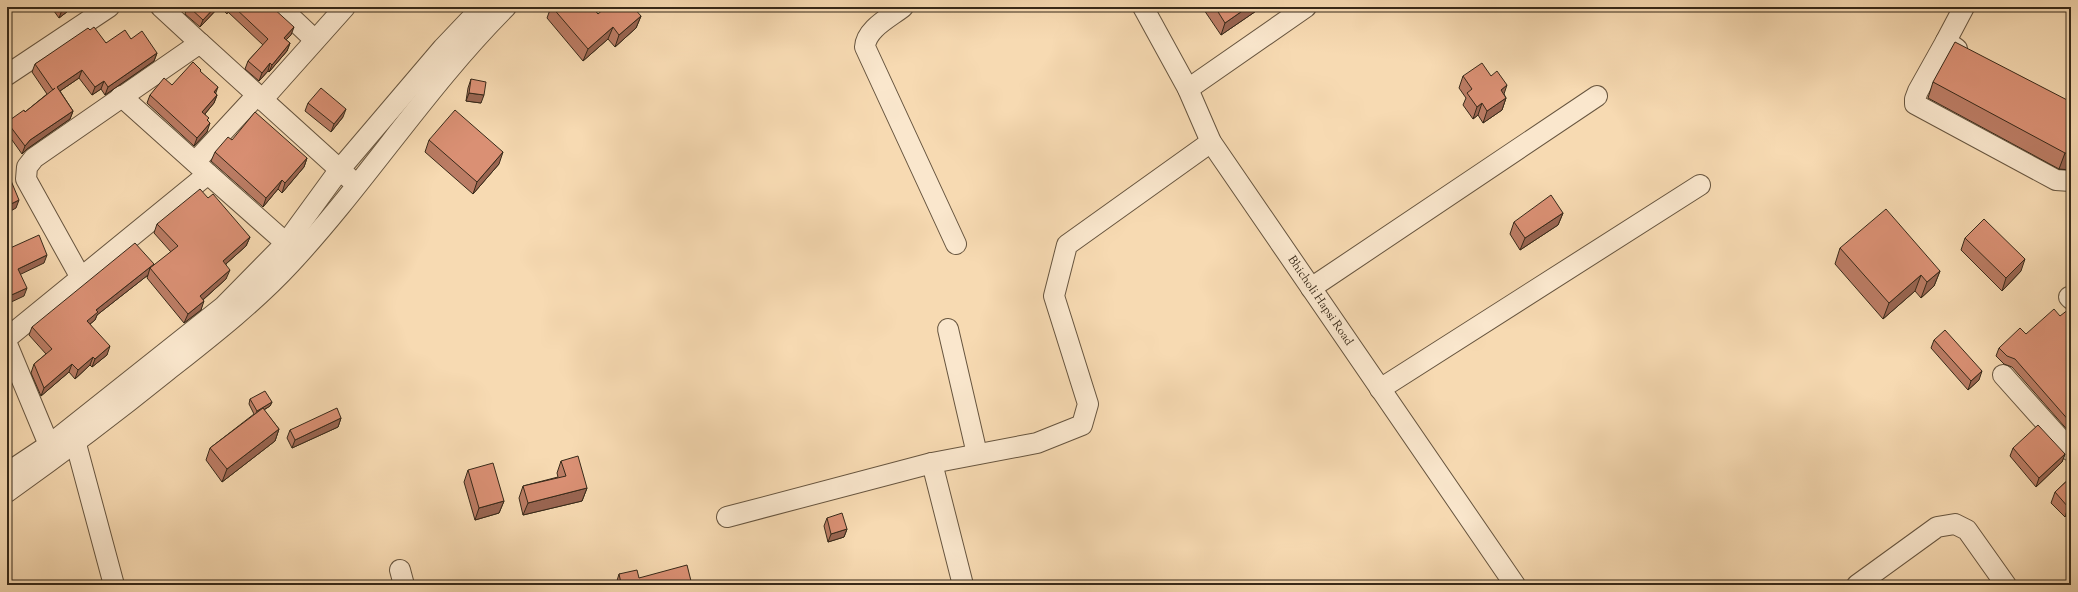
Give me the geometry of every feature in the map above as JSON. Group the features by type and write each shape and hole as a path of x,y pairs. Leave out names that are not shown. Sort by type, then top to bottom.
{"street":[{"path":"7,75 109,7"},
{"path":"161,7 356,185"},
{"path":"280,7 315,40"},
{"path":"7,338 81,278 202,168 259,97 345,7"},
{"path":"7,473 49,446 224,306 286,243 340,170 443,48 482,7"},
{"path":"7,492 76,444 256,299 296,258 401,128 506,7"},
{"path":"903,7 874,29 866,38 865,47 956,244"},
{"name":"Bhicholi Hapsi Road","path":"1143,7 1188,89 1211,142 1515,585"},
{"path":"1188,89 1306,7"},
{"path":"1964,7 1918,91 1914,99 1915,104 2056,180 2071,181"},
{"path":"1946,41 1974,58"},
{"path":"81,278 26,179 27,167 34,158 121,96 200,43"},
{"path":"121,96 286,243"},
{"path":"1311,288 1597,96"},
{"path":"727,517 932,463 1037,443 1082,425 1088,404 1054,296 1067,246 1211,142"},
{"path":"1380,389 1700,186"},
{"path":"948,329 978,454"},
{"path":"7,344 49,446"},
{"path":"2003,375 2071,451"},
{"path":"76,444 114,585"},
{"path":"932,463 963,585"},
{"path":"1857,585 1937,527 1955,524 1967,530 2006,585"}],"building":[{"path":"189,7 215,7 203,20"},
{"path":"234,7 272,7 294,27 284,38 290,43 272,65 270,63 262,73 248,61 268,39"},
{"path":"552,7 592,7 598,14 606,7 633,7 641,16 619,35 613,27 588,49"},
{"path":"1215,7 1248,7 1225,23"},
{"path":"94,27 106,43 125,30 131,39 142,31 157,53 108,87 104,81 95,87 82,70 57,87 73,111 30,140 25,146 7,122 24,110 25,112 53,90 35,64 88,28 90,30"},
{"path":"1955,42 2071,102 2071,153 2065,153 1933,82"},
{"path":"193,62 201,70 200,71 218,87 214,92 217,95 202,112 209,118 207,120 210,123 197,138 150,95 164,78 172,85"},
{"path":"1482,63 1491,76 1497,71 1507,85 1501,90 1506,98 1487,111 1482,103 1477,107 1467,93 1472,89 1463,76"},
{"path":"471,79 486,82 484,95 469,93"},
{"path":"321,88 346,109 334,124 308,103"},
{"path":"455,110 503,152 477,182 429,140"},
{"path":"255,112 307,158 285,183 282,180 266,198 215,152 228,137 232,140"},
{"path":"7,171 19,200 7,206"},
{"path":"200,189 208,198 213,194 250,237 223,261 230,270 200,296 204,301 188,314 150,268 178,246 157,224"},
{"path":"1551,195 1563,213 1525,238 1514,222"},
{"path":"1886,209 1940,271 1927,282 1921,275 1889,303 1840,248"},
{"path":"1984,219 2025,259 2006,278 1965,238"},
{"path":"39,235 47,255 18,269 27,288 7,297 7,246 8,249"},
{"path":"135,243 154,264 96,310 98,312 87,321 110,346 95,359 93,357 78,370 72,364 44,388 34,364 52,349 32,327"},
{"path":"2054,309 2060,316 2069,309 2071,312 2071,423 2015,359 2007,356 1999,348 2020,328 2026,334"},
{"path":"1945,330 1982,371 1971,381 1934,340"},
{"path":"265,391 272,402 257,411 250,399"},
{"path":"263,408 279,429 227,469 210,448"},
{"path":"337,408 341,418 295,440 290,430"},
{"path":"2038,425 2065,454 2039,478 2013,448"},
{"path":"578,456 587,488 528,503 523,486 566,476 561,461"},
{"path":"493,463 504,501 479,508 468,470"},
{"path":"2071,477 2071,504 2068,507 2055,492"},
{"path":"842,513 847,529 831,534 827,518"},
{"path":"687,565 692,585 612,585 621,583 619,574 637,570 639,578"}]}
